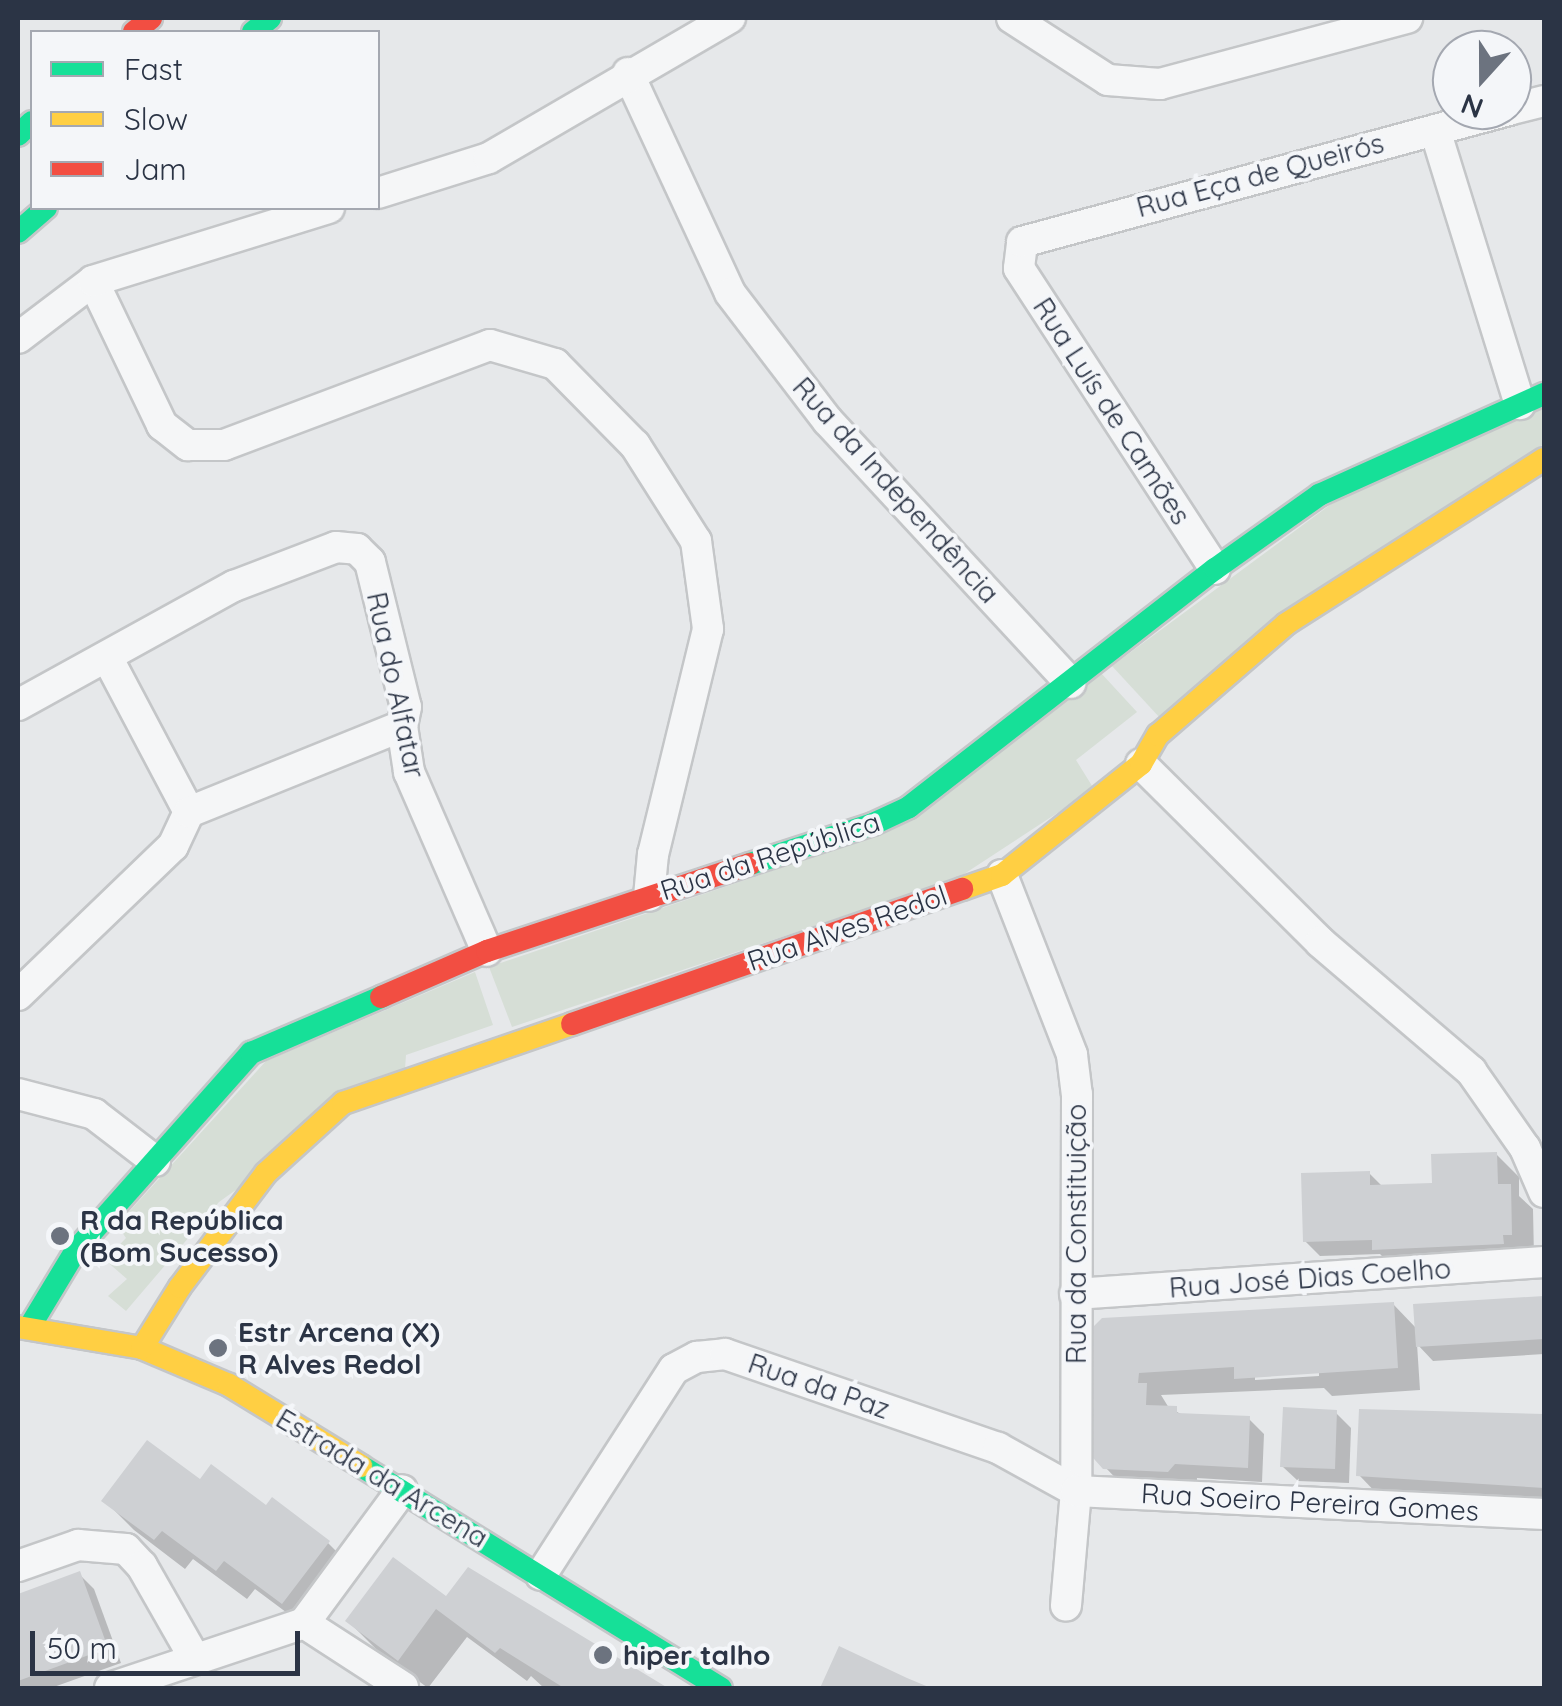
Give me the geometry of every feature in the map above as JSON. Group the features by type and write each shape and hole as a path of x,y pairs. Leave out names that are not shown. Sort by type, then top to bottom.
{"main road":[{"path":"18,232 44,210"},
{"name":"Rua da República","path":"23,1328 76,1250 251,1053 487,950 873,824 909,807 940,788 1215,569 1319,495 1532,399"},
{"name":"Rua Alves Redol","path":"142,1348 180,1287 266,1172 344,1103 1002,875 1141,764 1158,734 1286,624 1544,458"},
{"name":"Estrada da Arcena","path":"23,1328 142,1348 228,1385 721,1688"}],"street":[{"path":"380,191 488,158 628,73 730,18"},
{"path":"1012,18 1108,80 1160,84 1406,18"},
{"name":"Rua da Independência","path":"628,73 730,292 828,421 1071,682"},
{"path":"1434,130 1532,399"},
{"name":"Rua Eça de Queirós","path":"1018,250 1027,237 1434,130"},
{"path":"18,338 92,281 323,210"},
{"name":"Rua Luís de Camões","path":"1018,250 1019,268 1215,569"},
{"path":"92,281 162,425 188,445 224,445 490,345 556,364 636,444 696,540 708,629 653,854 649,896"},
{"name":"Rua do Alfatar","path":"18,705 234,586 347,546 364,554 370,562 406,707 402,726 410,772 487,950"},
{"path":"107,657 190,812"},
{"path":"18,995 173,846 190,812 402,726"},
{"path":"1141,764 1320,942 1470,1072 1525,1148 1544,1192"},
{"name":"Rua da Constituição","path":"1002,875 1072,1055 1077,1094 1076,1491 1066,1606"},
{"path":"18,1094 94,1114 155,1161"},
{"name":"Rua José Dias Coelho","path":"1075,1294 1544,1262"},
{"name":"Rua da Paz","path":"541,1575 674,1369 696,1356 725,1354 998,1448 1076,1491"},
{"path":"110,1688 304,1623 402,1490"},
{"name":"Rua Soeiro Pereira Gomes","path":"1076,1491 1544,1514"},
{"path":"18,1566 78,1546 126,1549 142,1566 194,1658"},
{"path":"304,1623 403,1688"}],"shaded area":[{"path":"1544,405 1544,444 1160,718 1112,666 1338,499"},
{"path":"1101,673 1137,712 1076,760 1094,789 958,878 512,1027 489,967 886,832"},
{"path":"475,972 493,1025 406,1055 405,1069 219,1202 126,1311 108,1296 127,1279 105,1260 126,1238 117,1225 266,1061"}],"building":[{"path":"1497,1152 1498,1184 1511,1184 1512,1235 1503,1235 1504,1244 1372,1250 1372,1240 1303,1242 1301,1173 1370,1171 1370,1185 1432,1183 1431,1154"},
{"path":"1544,1296 1544,1339 1416,1347 1413,1304"},
{"path":"1394,1302 1398,1368 1234,1379 1234,1367 1139,1373 1138,1383 1147,1383 1146,1405 1177,1406 1177,1413 1250,1416 1248,1468 1175,1464 1168,1472 1103,1469 1078,1441 1087,1333 1102,1318"},
{"path":"1283,1407 1337,1410 1335,1469 1280,1467"},
{"path":"1359,1409 1544,1414 1544,1488 1356,1476"},
{"path":"147,1440 200,1479 211,1464 266,1505 272,1497 330,1541 282,1604 224,1561 216,1571 162,1531 154,1540 101,1501"},
{"path":"393,1557 446,1596 468,1567 668,1688 564,1688 500,1648 495,1653 436,1609 398,1661 345,1621"},
{"path":"80,1571 108,1648 18,1681 18,1594"},
{"path":"839,1646 907,1678 931,1688 820,1688"}],"traffic: fast":[{"path":"255,30 270,18"},
{"path":"18,135 30,124"},
{"path":"18,232 44,210"},
{"path":"750,864 873,824 909,807 1215,569 1319,495 1544,394"},
{"path":"29,1328 76,1250 251,1053 381,997"},
{"path":"361,1466 721,1688"}],"traffic: slow":[{"path":"962,889 1002,875 1141,764 1158,735 1286,624 1544,459"},
{"path":"142,1348 180,1287 266,1173 343,1103 572,1024"},
{"path":"18,1327 142,1348 229,1385 361,1466"}],"traffic: jam":[{"path":"136,30 151,18"},
{"path":"381,997 487,951 750,864"},
{"path":"572,1024 962,889"}],"place":[{"name":"R da República (Bom Sucesso)","path":"60,1236"},
{"name":"Estr Arcena (X) R Alves Redol","path":"218,1348"},
{"name":"hiper talho","path":"603,1655"}]}
